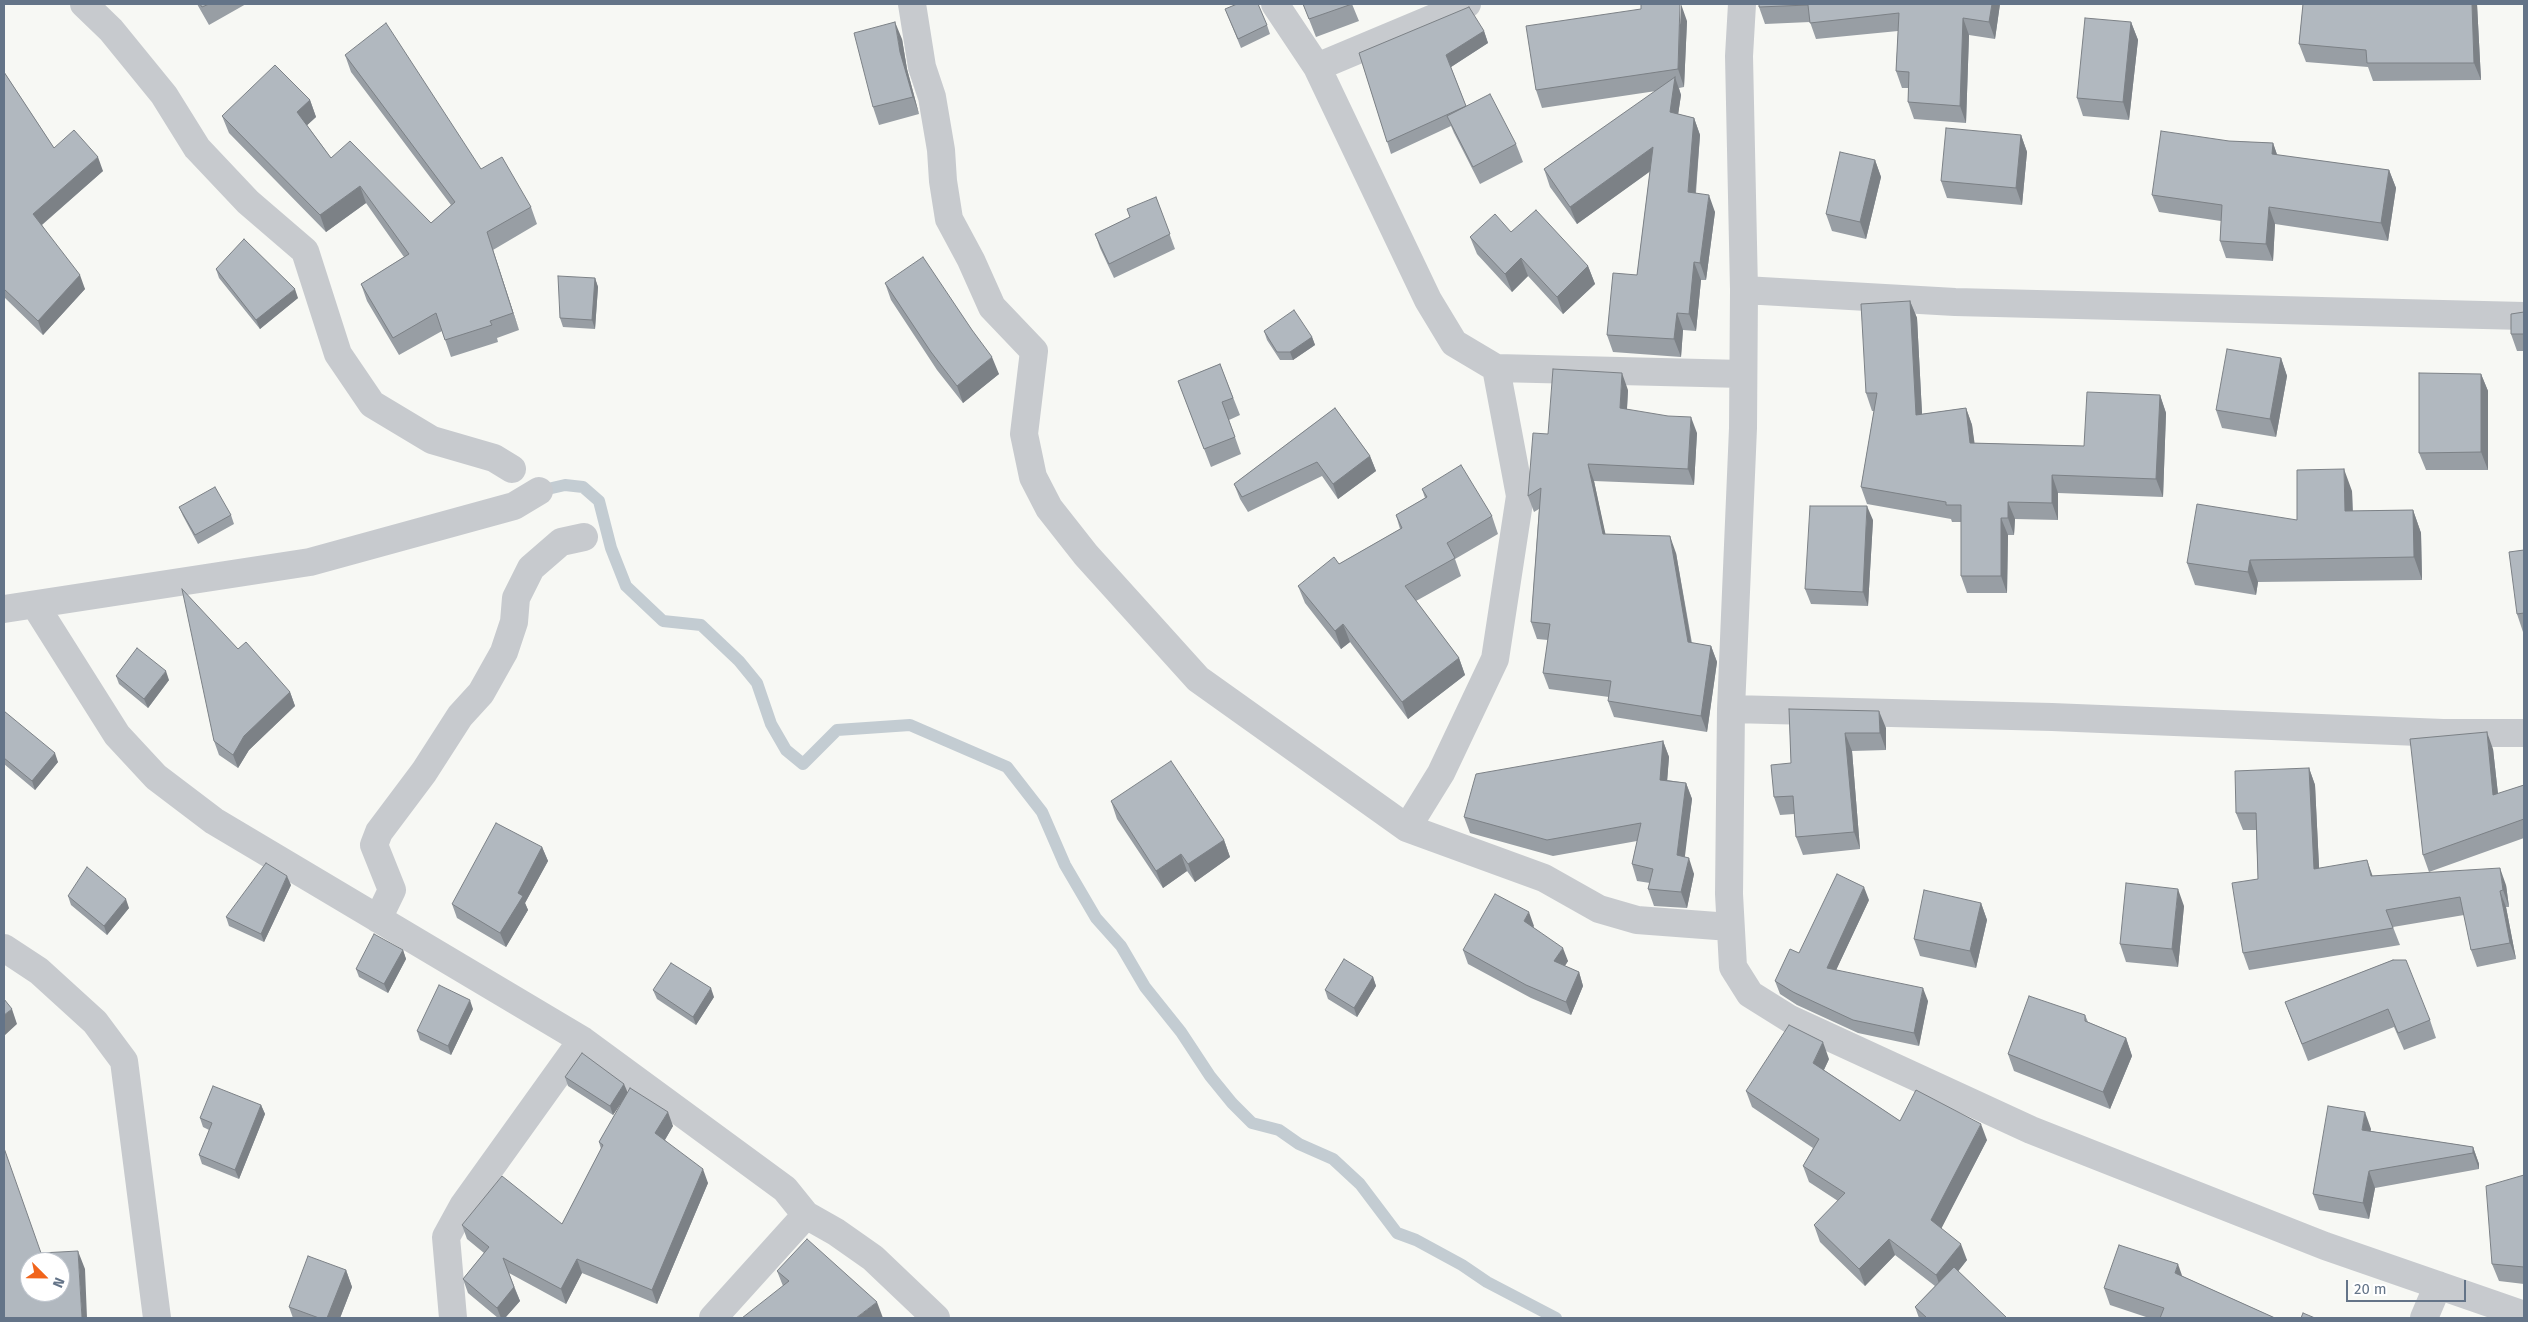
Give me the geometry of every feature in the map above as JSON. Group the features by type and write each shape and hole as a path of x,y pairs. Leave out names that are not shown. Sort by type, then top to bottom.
{"street":[{"path":"84,4 111,30 164,95 197,148 248,202 304,251 338,354 372,404 432,440 494,458 512,469"},
{"path":"912,4 922,67 932,97 941,150 942,181 949,219 971,260 992,307 1034,350 1024,434 1033,477 1049,508 1086,555 1198,680 1406,828 1544,878 1600,909 1638,920 1730,926"},
{"path":"1275,4 1317,67 1428,300 1454,343 1496,368 1743,374"},
{"path":"1317,67 1467,4"},
{"path":"1742,4 1738,56 1744,290 1743,374 1731,709 1730,926 1733,967 1750,994 1790,1020 2031,1130 2325,1246 2524,1315"},
{"path":"1744,290 1965,302 2524,316"},
{"path":"1406,828 1441,773 1495,659 1520,496 1496,368"},
{"path":"4,610 310,562 514,506 539,491"},
{"path":"378,919 392,890 374,845 379,832 424,772 460,716 481,693 504,652 514,622 516,598 531,568 561,542 584,537"},
{"path":"35,605 117,735 156,777 214,821 582,1040 785,1189 806,1215 836,1232 873,1258 936,1318"},
{"path":"1731,709 2052,717 2443,733 2524,733"},
{"path":"4,948 39,971 88,1016 124,1061 157,1318"},
{"path":"453,1318 446,1237 463,1206 582,1040"},
{"path":"713,1318 806,1215"},
{"path":"2424,1318 2438,1285"}],"building":[{"path":"1237,4 1258,4 1267,25 1238,39 1225,9"},
{"path":"1303,4 1352,4 1309,19"},
{"path":"1641,4 1680,4 1678,69 1536,90 1526,26 1641,9"},
{"path":"1759,4 1992,4 1989,22 1963,18 1960,106 1908,102 1909,72 1896,71 1899,13 1810,23 1808,5 1759,7"},
{"path":"2303,4 2472,4 2474,63 2367,63 2366,50 2299,44"},
{"path":"1469,7 1484,31 1446,55 1466,106 1387,142 1359,53"},
{"path":"2085,18 2131,22 2123,102 2077,98"},
{"path":"895,22 900,52 913,97 873,107 854,33"},
{"path":"386,23 481,169 502,157 531,207 487,232 513,313 490,321 492,325 445,340 436,313 393,338 361,284 409,254 360,186 320,215 222,116 275,65 310,100 297,112 331,158 350,141 431,223 455,202 345,55"},
{"path":"4,72 54,148 74,130 98,157 33,214 80,275 38,321 4,289"},
{"path":"1675,77 1670,112 1694,118 1688,192 1709,195 1700,263 1694,262 1689,314 1677,313 1674,339 1607,335 1613,273 1637,275 1653,147 1570,207 1544,169"},
{"path":"1490,94 1516,144 1473,167 1447,116"},
{"path":"1946,128 2021,135 2016,188 1941,181"},
{"path":"2161,131 2229,141 2273,143 2272,154 2389,170 2381,223 2269,207 2266,244 2220,241 2222,205 2152,195"},
{"path":"1840,152 1875,160 1860,222 1826,214"},
{"path":"1156,197 1170,234 1109,264 1095,234 1130,217 1127,209"},
{"path":"1536,210 1588,266 1557,297 1521,258 1505,274 1470,237 1495,214 1511,232"},
{"path":"244,239 295,289 256,320 216,269"},
{"path":"923,257 992,357 957,386 931,352 885,283"},
{"path":"558,276 595,278 592,320 560,318"},
{"path":"1910,301 1916,415 1966,408 1970,443 2084,446 2087,392 2160,395 2156,479 2052,475 2052,503 2008,502 2008,518 2001,518 2001,576 1961,576 1961,505 1946,505 1946,502 1861,487 1877,393 1866,393 1861,304"},
{"path":"1294,310 1312,337 1290,352 1277,352 1264,331"},
{"path":"2524,312 2524,334 2511,334 2511,314"},
{"path":"2227,349 2281,358 2270,419 2216,410"},
{"path":"1220,364 1233,398 1222,402 1235,437 1204,449 1178,381"},
{"path":"1553,369 1622,373 1620,408 1668,416 1691,417 1688,469 1588,464 1603,534 1670,536 1688,642 1711,646 1701,716 1608,701 1611,681 1543,673 1550,624 1531,622 1541,488 1528,496 1533,433 1548,434"},
{"path":"2419,373 2481,374 2481,452 2419,453"},
{"path":"1335,408 1370,456 1333,484 1317,462 1242,497 1234,484"},
{"path":"1461,465 1492,516 1447,543 1455,558 1405,586 1459,658 1402,702 1343,624 1335,631 1298,586 1334,557 1339,564 1402,528 1396,515 1427,497 1422,489"},
{"path":"2344,469 2345,511 2413,510 2414,557 2250,560 2248,572 2187,563 2197,504 2297,520 2297,470"},
{"path":"215,487 231,515 195,535 179,507"},
{"path":"1810,506 1867,506 1863,592 1805,589"},
{"path":"2524,550 2524,613 2517,614 2509,552"},
{"path":"182,589 238,649 246,642 290,692 244,736 233,755 214,741"},
{"path":"137,648 166,671 144,699 116,676"},
{"path":"1789,709 1879,711 1880,733 1845,733 1854,832 1796,837 1793,796 1774,797 1771,765 1791,763"},
{"path":"4,711 55,753 32,781 4,758"},
{"path":"2487,732 2493,795 2524,785 2524,819 2423,855 2410,739"},
{"path":"1663,741 1660,780 1686,783 1677,855 1689,858 1681,892 1648,889 1653,869 1632,864 1641,823 1547,840 1464,817 1476,774"},
{"path":"1171,761 1224,840 1188,864 1181,854 1156,871 1111,801"},
{"path":"2309,768 2314,869 2367,860 2371,876 2500,868 2503,890 2500,891 2510,943 2471,950 2460,897 2386,910 2393,928 2243,953 2232,883 2258,879 2256,813 2236,813 2235,771"},
{"path":"496,823 542,847 518,893 523,896 500,933 452,904"},
{"path":"266,863 287,876 261,934 226,917"},
{"path":"87,867 126,899 104,926 68,896"},
{"path":"1837,874 1864,887 1827,968 1923,988 1914,1033 1853,1020 1793,992 1775,981 1790,949 1799,953"},
{"path":"2126,883 2178,889 2172,949 2120,944"},
{"path":"1924,890 1981,903 1970,951 1914,939"},
{"path":"1495,894 1529,912 1524,921 1563,948 1554,961 1579,972 1566,1002 1526,985 1463,950"},
{"path":"374,934 403,950 384,984 356,969"},
{"path":"1344,959 1373,977 1354,1008 1325,990"},
{"path":"2393,960 2406,960 2430,1020 2398,1033 2388,1009 2302,1044 2285,1002"},
{"path":"671,963 711,988 693,1017 653,990"},
{"path":"439,985 470,1000 448,1046 417,1031"},
{"path":"2029,996 2085,1015 2085,1021 2126,1038 2103,1092 2008,1054"},
{"path":"4,999 12,1009 4,1015"},
{"path":"1789,1025 1823,1042 1813,1063 1900,1121 1916,1090 1981,1124 1931,1220 1961,1244 1936,1275 1889,1239 1859,1269 1814,1225 1845,1193 1803,1166 1819,1139 1746,1091"},
{"path":"582,1053 624,1084 610,1106 565,1077"},
{"path":"213,1086 261,1105 235,1170 199,1155 212,1123 200,1118"},
{"path":"630,1088 668,1112 655,1133 703,1169 652,1290 577,1259 561,1289 503,1258 514,1287 497,1308 463,1279 489,1247 462,1225 502,1176 562,1224 603,1145 599,1142"},
{"path":"2328,1106 2365,1112 2362,1130 2473,1147 2473,1153 2369,1171 2363,1203 2313,1194"},
{"path":"4,1148 41,1252 20,1252 20,1302 70,1302 70,1252 60,1252 78,1251 82,1318 4,1318"},
{"path":"2524,1175 2524,1267 2492,1264 2486,1186"},
{"path":"807,1239 877,1302 856,1318 742,1318 789,1281 777,1271"},
{"path":"2119,1245 2178,1264 2175,1273 2275,1318 2160,1318 2164,1308 2104,1288"},
{"path":"308,1256 346,1270 327,1318 319,1318 289,1307"},
{"path":"1954,1267 2007,1318 1927,1318 1915,1307"},
{"path":"2303,1313 2315,1318 2301,1318"}],"waterway":[{"path":"539,491 565,485 583,487 599,501 611,548 626,586 663,621 701,625 739,661 757,683 771,724 786,750 803,764 837,730 910,725 1007,767 1042,812 1065,865 1096,918 1121,946 1145,987 1181,1032 1210,1076 1232,1103 1252,1123 1279,1130 1299,1144 1333,1159 1360,1184 1397,1233 1416,1240 1462,1265 1487,1282 1556,1318"}]}
